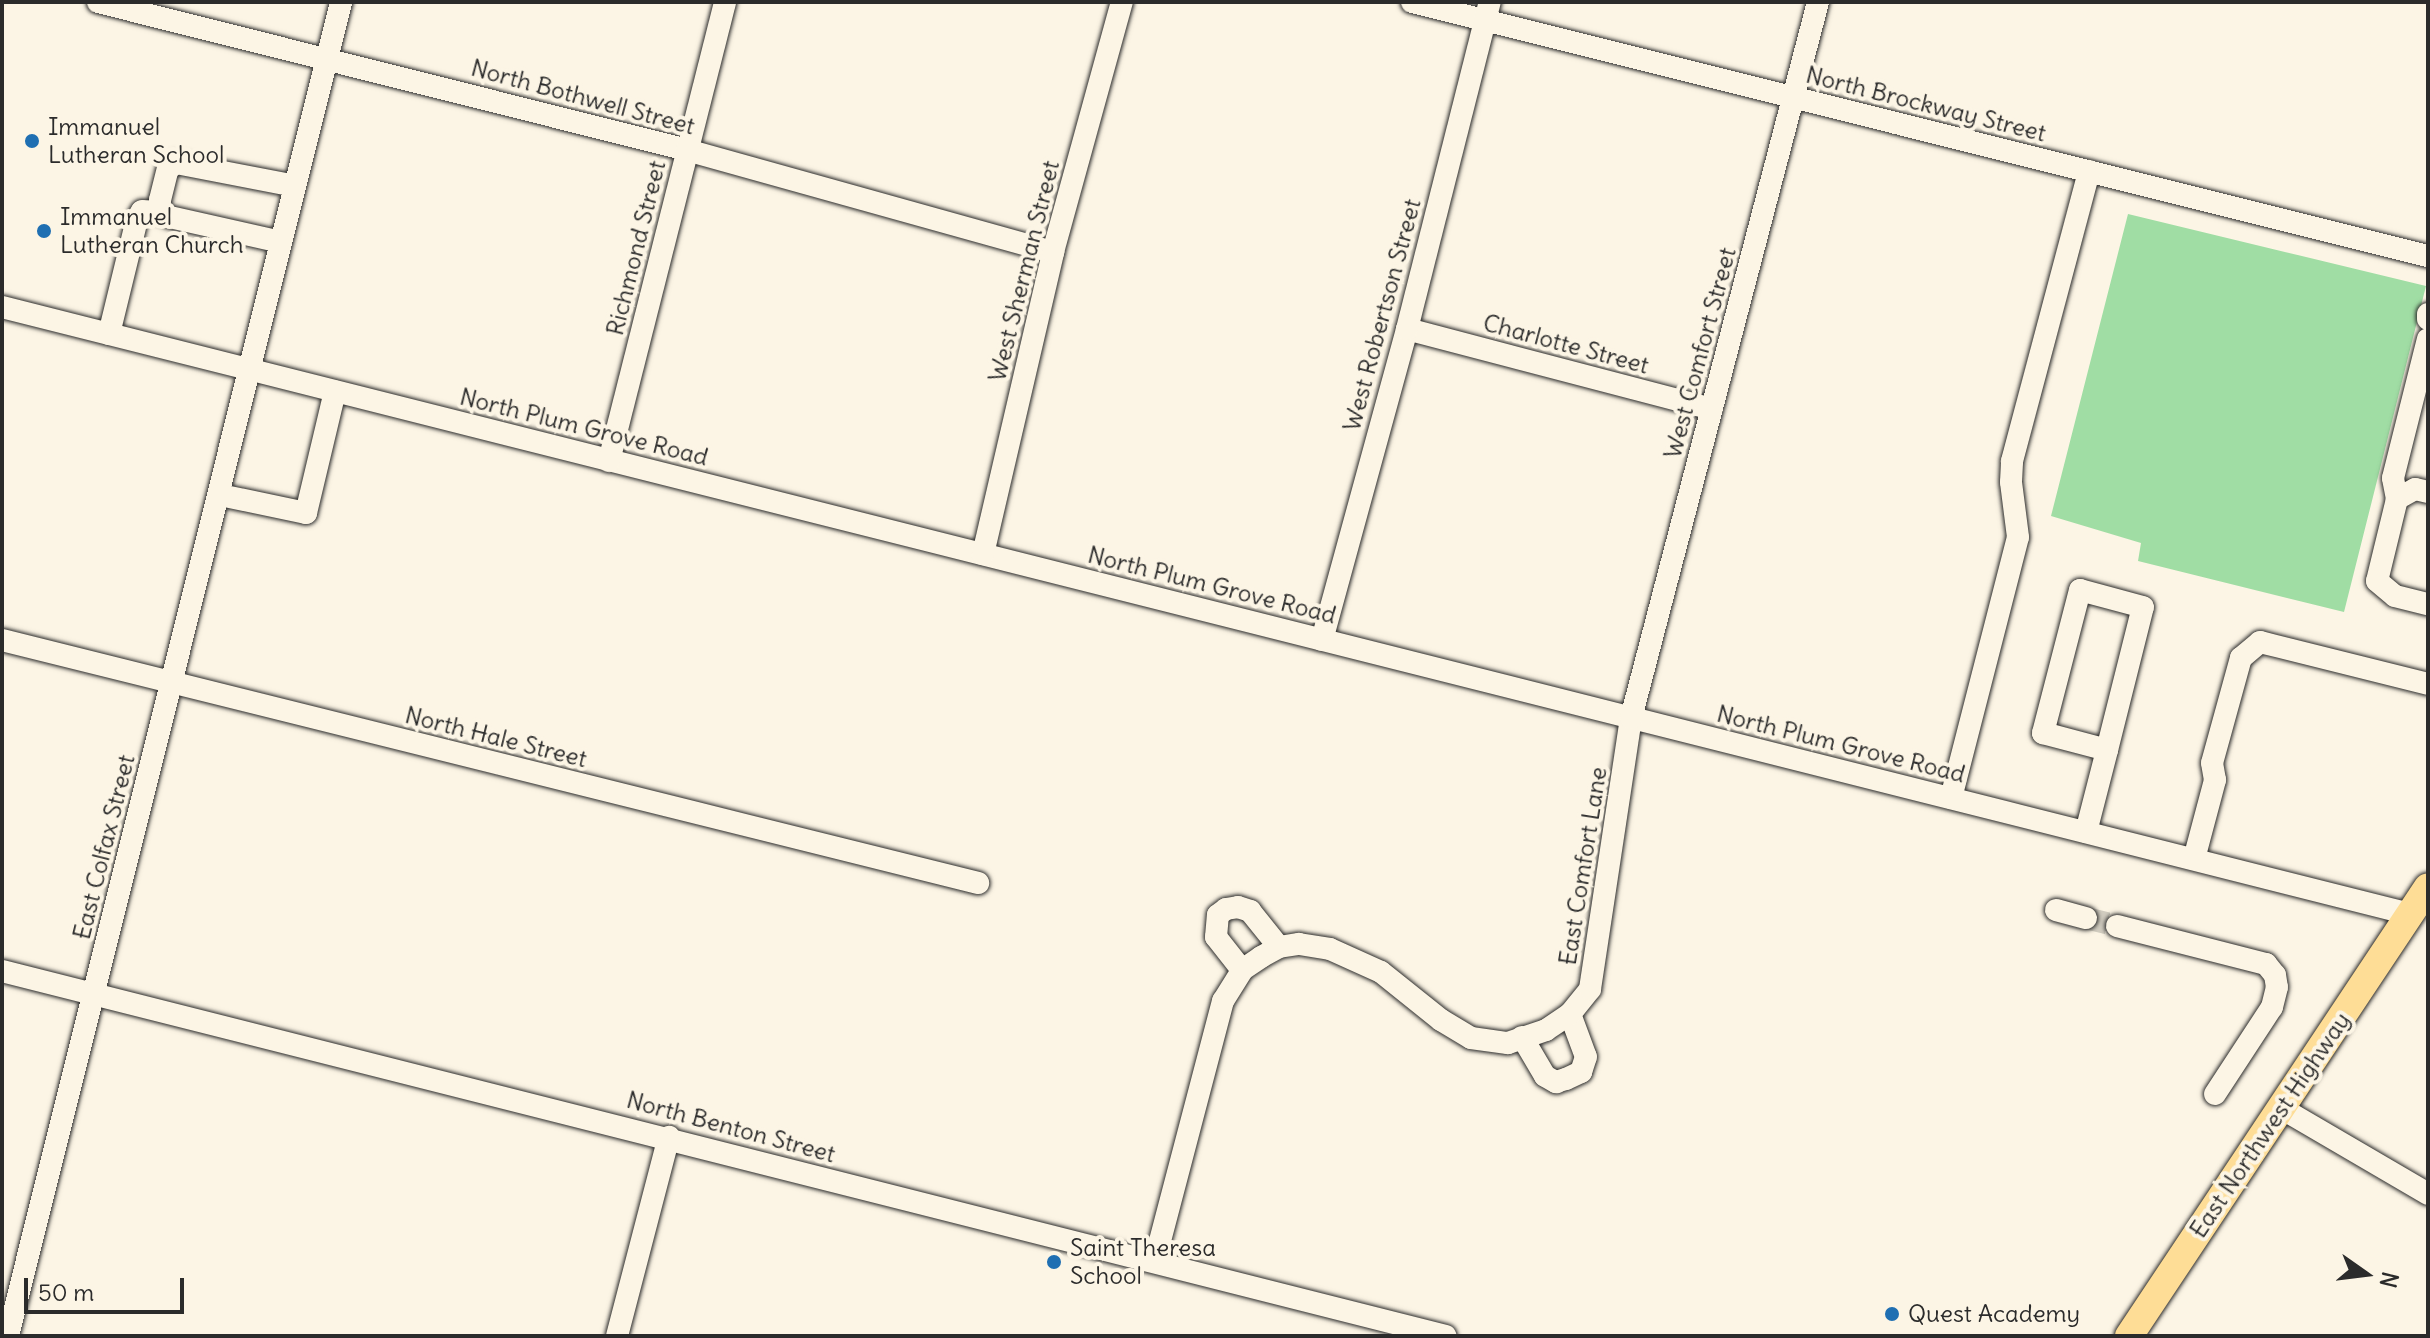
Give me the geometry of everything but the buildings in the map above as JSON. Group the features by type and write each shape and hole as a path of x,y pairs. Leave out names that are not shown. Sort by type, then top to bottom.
{"main road":[{"name":"East Northwest Highway","path":"2129,1336 2428,887"}],"street":[{"name":"North Bothwell Street","path":"98,2 327,57 687,150 1053,252"},
{"name":"East Colfax Street","path":"8,1336 341,2"},
{"name":"Richmond Street","path":"609,461 725,2"},
{"name":"West Sherman Street","path":"983,554 1053,252 1122,2"},
{"name":"North Brockway Street","path":"1412,2 1487,11 1793,97 2428,256"},
{"name":"West Comfort Street","path":"1631,718 1818,2"},
{"name":"West Robertson Street","path":"1322,640 1407,329 1487,11"},
{"path":"159,212 168,169 176,163 295,186"},
{"path":"1951,798 2018,537 2012,461 2089,171"},
{"path":"109,334 137,219 142,211 159,212 281,242"},
{"name":"North Plum Grove Road","path":"2,307 2410,914"},
{"name":"Charlotte Street","path":"1407,329 1712,409"},
{"path":"2428,339 2393,478 2397,499 2377,581 2395,596 2428,604"},
{"path":"220,495 306,513 335,391"},
{"path":"2397,499 2415,489 2428,492"},
{"path":"2086,832 2107,750 2143,607 2080,590 2043,733 2107,750"},
{"name":"North Hale Street","path":"2,640 978,883"},
{"path":"2194,859 2215,780 2212,763 2241,658 2260,642 2428,684"},
{"name":"East Comfort Lane","path":"1570,1014 1590,989 1596,964 1631,718"},
{"path":"1242,970 1216,937 1218,915 1226,909 1238,907 1250,911 1279,947"},
{"path":"2056,910 2086,918"},
{"path":"2117,926 2266,964 2275,975 2277,987 2272,1007 2215,1094"},
{"path":"1155,1260 1223,1001 1242,970 1279,947 1299,944 1330,949 1381,972 1441,1020 1471,1038 1508,1043 1522,1037 1546,1030 1570,1014 1586,1057 1581,1072 1556,1082 1545,1076 1522,1037"},
{"name":"North Benton Street","path":"2,971 669,1137 938,1210 1155,1260 1446,1336"},
{"path":"2281,1108 2428,1194"},
{"path":"617,1336 669,1137"}],"green space":[{"path":"2128,214 2426,286 2344,612 2138,561 2141,543 2051,516"}],"tunnel":[{"path":"2086,918 2117,926"}],"place":[{"name":"Immanuel Lutheran School","path":"32,141"},
{"name":"Immanuel Lutheran Church","path":"44,231"},
{"name":"Saint Theresa School","path":"1054,1262"},
{"name":"Quest Academy","path":"1892,1314"}]}
